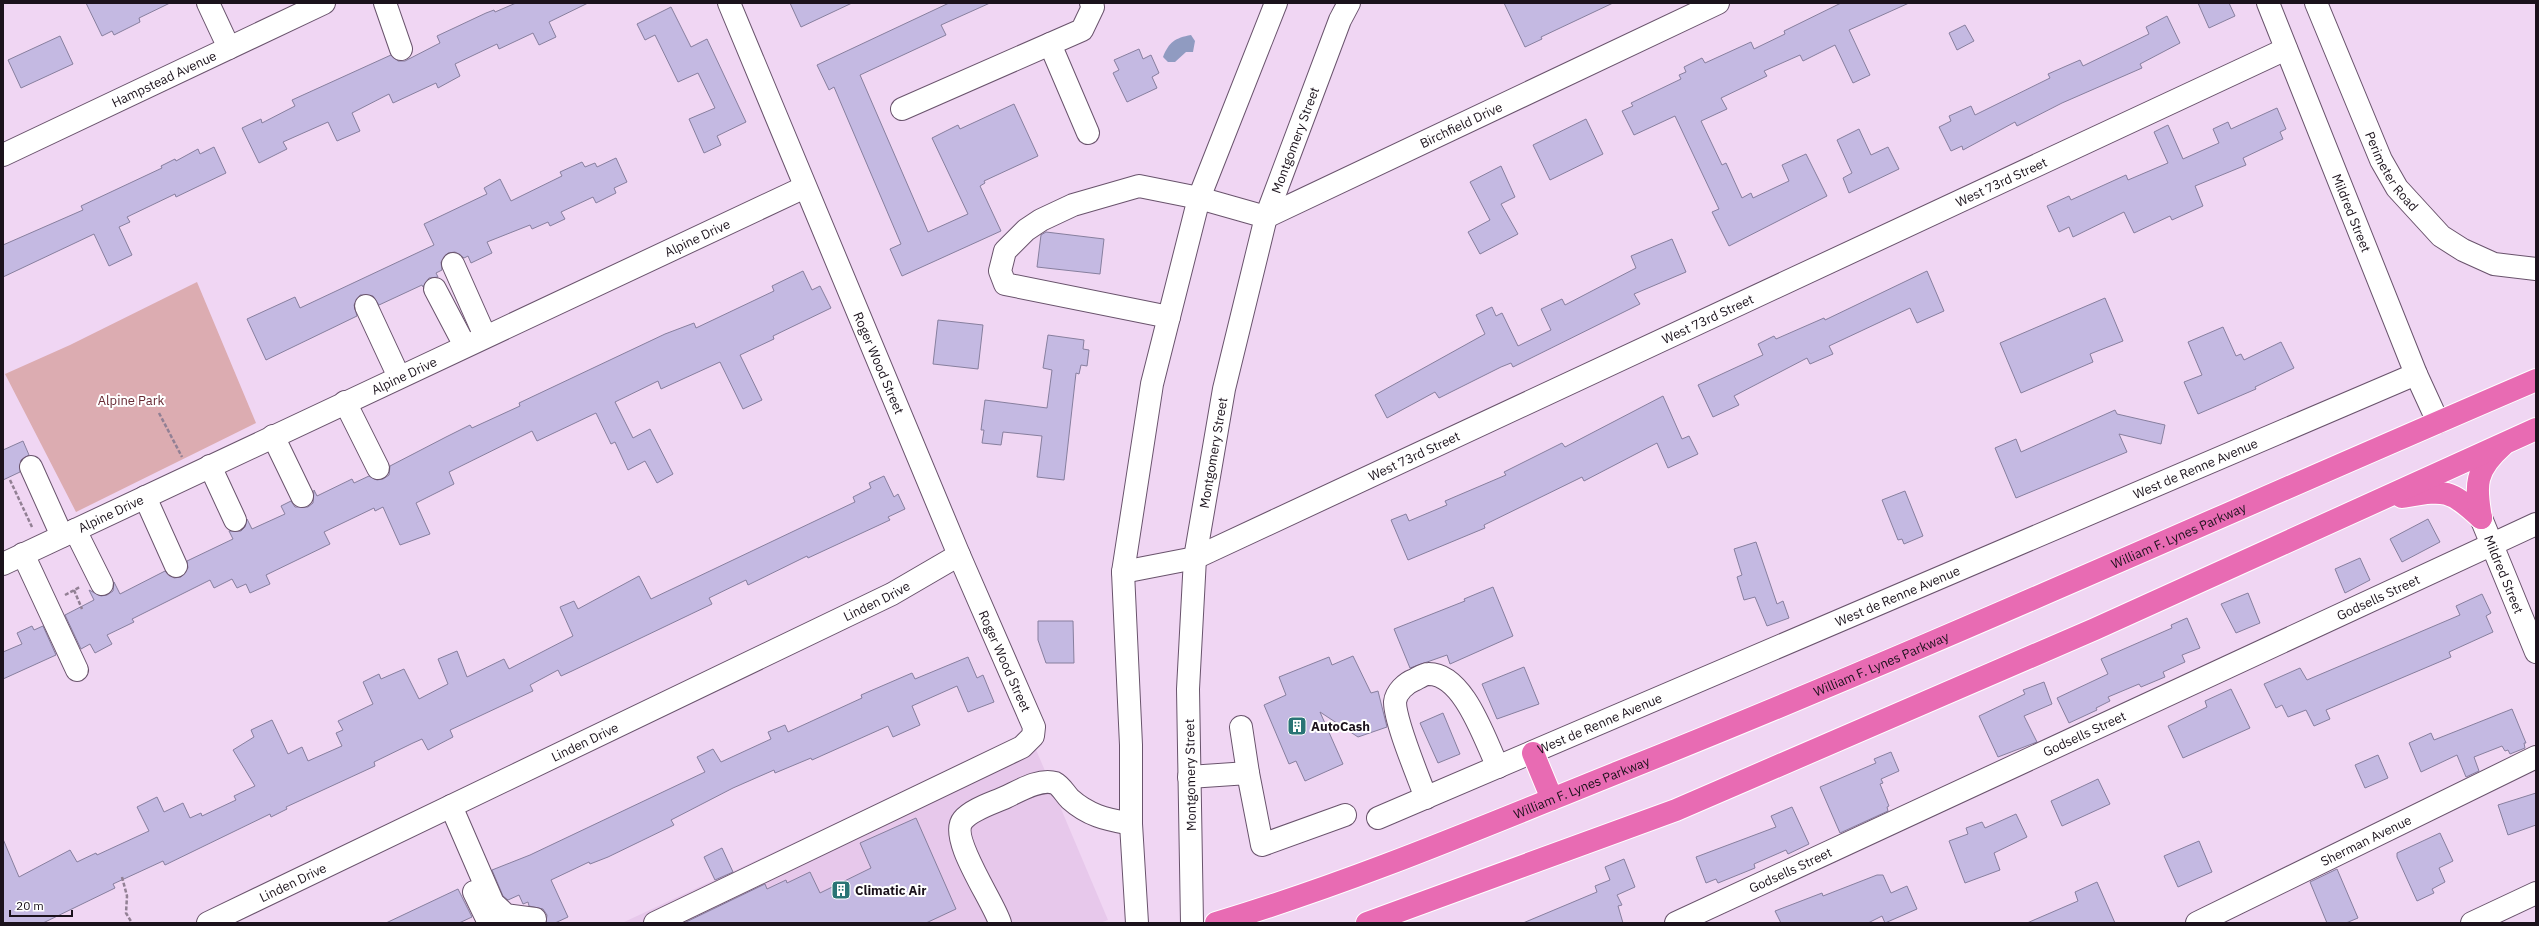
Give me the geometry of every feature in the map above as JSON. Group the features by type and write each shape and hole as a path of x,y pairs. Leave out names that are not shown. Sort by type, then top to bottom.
{"highway":[{"name":"William F. Lynes Parkway","path":"1216,923 1253,912 1442,843 1804,698 2536,380"},
{"path":"1367,923 1676,810 2095,629 2375,500 2508,440 2536,429"},
{"path":"2481,518 2477,495 2478,477 2490,457 2508,440"},
{"path":"2375,500 2443,492 2459,498 2481,518"},
{"path":"1533,752 1552,799"}],"street":[{"path":"208,3 229,48"},
{"name":"Hampstead Avenue","path":"3,154 324,3"},
{"path":"385,3 401,49"},
{"name":"Roger Wood Street","path":"655,923 1022,747 1033,736 1034,728 959,555 729,3"},
{"path":"902,109 1082,30 1093,7 1091,3"},
{"path":"1137,923 1131,824 1131,746 1123,572 1152,384 1199,198 1276,3"},
{"name":"Montgomery Street","path":"1192,923 1188,689 1195,558 1224,389 1266,216 1340,20 1349,3"},
{"name":"Birchfield Drive","path":"1266,216 1718,3"},
{"name":"Mildred Street","path":"2268,3 2416,374 2438,422"},
{"name":"Perimeter Road","path":"2316,3 2381,160 2401,193 2441,236 2463,250 2494,264 2536,268"},
{"path":"1050,44 1088,133"},
{"name":"West 73rd Street","path":"1123,572 1195,558 2286,49"},
{"path":"1169,317 1005,284 1000,271 1005,251 1040,220 1073,205 1139,186 1199,198 1266,216"},
{"name":"Alpine Drive","path":"3,564 485,336 805,187"},
{"path":"453,264 485,336"},
{"path":"435,289 464,346"},
{"path":"366,306 399,377"},
{"name":"West de Renne Avenue","path":"1378,818 2416,374"},
{"path":"345,402 378,468"},
{"path":"273,436 302,496"},
{"path":"31,467 68,533 100,581"},
{"path":"200,471 235,520"},
{"path":"145,497 176,566"},
{"name":"Mildred Street","path":"2481,518 2536,652"},
{"name":"Godsells Street","path":"1676,923 2536,524"},
{"path":"32,550 47,605 77,670"},
{"name":"Linden Drive","path":"208,923 892,594 959,555"},
{"path":"1426,798 1399,721 1395,701 1399,691 1409,682 1428,674 1448,679 1460,690 1498,767"},
{"path":"1241,727 1262,845 1345,816"},
{"name":"Sherman Avenue","path":"2196,923 2536,758"},
{"path":"1189,777 1248,773"},
{"path":"1000,923 966,855 959,831 962,820 972,813 1032,785 1048,782 1056,784 1070,799 1094,816 1131,824"},
{"path":"444,810 493,903 506,915 535,919"},
{"path":"444,810 489,923"},
{"path":"2472,923 2536,893"}],"path":[{"path":"159,413 200,471"},
{"path":"10,480 32,550"},
{"path":"47,605 74,590 100,581"},
{"path":"74,590 82,609"},
{"path":"122,876 128,896 126,913 132,923"}],"shaded area":[{"path":"1029,733 1108,920 1100,923 622,923"}],"green space":[{"name":"Alpine Park","path":"197,282 256,423 76,512 5,374 70,345"}],"water":[{"path":"1191,35 1195,41 1193,52 1186,52 1175,62 1168,62 1163,57 1170,44 1177,39"}],"building":[{"path":"86,3 170,3 139,18 140,22 114,35 112,31 102,36"},
{"path":"516,3 588,3 549,22 556,37 539,45 533,33 499,49 497,44 455,64 460,76 438,88 436,83 393,103 389,94 352,113 360,131 337,141 328,122 283,142 287,149 259,163 242,128 261,119 262,123 295,106 292,100 391,55 398,61 405,61 440,43 437,36 486,13 494,10 495,12"},
{"path":"790,3 852,3 801,27"},
{"path":"949,3 990,3 941,25 946,35 860,75 928,232 968,214 932,138 958,125 960,129 1014,104 1038,156 984,181 985,183 980,186 1001,231 902,276 890,249 901,244 834,87 829,90 817,65"},
{"path":"1504,3 1613,3 1541,37 1542,39 1525,47"},
{"path":"1841,3 1909,3 1849,30 1870,75 1853,83 1835,45 1803,61 1800,55 1764,71 1767,76 1721,98 1727,109 1701,121 1722,165 1726,163 1742,198 1751,193 1753,198 1789,181 1782,165 1806,154 1827,196 1729,246 1712,212 1719,209 1675,116 1634,135 1622,111 1633,106 1631,103 1681,79 1679,75 1686,72 1684,67 1702,58 1705,63 1751,42 1754,49 1785,34 1784,31"},
{"path":"2198,3 2229,3 2235,16 2209,28"},
{"path":"671,7 691,47 707,39 746,122 717,136 721,145 704,153 689,119 715,108 698,73 678,82 655,35 645,40 637,24"},
{"path":"2167,16 2180,43 2140,64 2142,68 2062,103 2017,126 2015,122 1963,150 1962,146 1951,151 1939,127 1951,121 1949,116 1971,106 1975,115 2050,78 2048,74 2080,60 2083,66 2149,34 2146,27"},
{"path":"1965,25 1974,41 1957,50 1949,33"},
{"path":"60,36 73,64 21,88 8,60"},
{"path":"1139,49 1143,59 1151,55 1159,73 1152,77 1157,88 1127,102 1113,73 1119,70 1114,60"},
{"path":"2277,108 2286,129 2280,132 2283,139 2243,158 2246,165 2195,186 2203,206 2172,220 2170,216 2134,233 2124,212 2073,237 2069,227 2059,232 2047,206 2069,196 2071,200 2126,175 2128,180 2168,163 2154,132 2168,125 2183,159 2219,143 2213,129 2228,122 2231,129"},
{"path":"1586,119 1603,154 1550,180 1533,145"},
{"path":"1859,129 1871,155 1888,147 1899,169 1849,193 1843,178 1852,173 1837,140"},
{"path":"214,147 226,173 176,197 175,194 127,217 130,222 119,227 132,255 109,266 94,234 3,277 3,245 83,210 81,206 162,168 161,166 175,159 176,161 198,149 200,154"},
{"path":"616,158 627,182 614,188 616,193 596,203 593,197 561,212 565,219 550,226 548,222 532,229 530,225 487,242 492,253 471,263 468,256 464,258 455,252 448,253 441,262 442,270 436,273 438,277 429,278 423,287 422,285 379,305 373,296 360,295 354,305 357,316 266,360 247,319 295,297 300,308 434,245 424,224 487,194 484,188 500,179 511,201 562,176 560,172 582,162 585,167 595,163 597,167"},
{"path":"1501,166 1515,197 1501,204 1518,234 1480,254 1468,232 1490,220 1470,182"},
{"path":"1046,232 1104,239 1100,274 1037,267 1041,235"},
{"path":"1672,239 1686,272 1634,294 1640,304 1513,367 1511,363 1501,367 1439,398 1435,392 1387,418 1375,395 1485,334 1476,315 1492,307 1496,316 1502,313 1518,346 1551,330 1541,309 1562,299 1565,305 1636,268 1631,256"},
{"path":"803,271 812,290 820,286 831,308 773,336 774,339 740,355 762,400 743,409 720,362 661,389 658,381 615,402 633,438 650,429 673,474 657,483 645,461 628,470 615,442 611,444 596,413 537,441 532,431 449,472 454,484 416,503 430,534 400,545 383,507 375,511 374,508 324,532 330,544 266,575 270,584 250,593 246,584 237,588 232,579 214,588 210,580 132,619 134,622 107,635 112,644 95,653 90,644 81,649 65,615 94,600 89,590 101,596 107,595 113,591 114,582 120,594 165,571 174,578 181,577 188,568 187,561 233,539 229,531 241,531 245,527 247,519 252,529 285,514 281,506 291,501 295,507 308,507 313,503 314,490 317,496 352,479 354,483 369,476 377,480 383,479 389,475 390,466 470,425 472,428 520,406 519,403 665,334 694,323 696,328 774,291 772,286"},
{"path":"1927,271 1944,311 1917,323 1910,308 1829,346 1833,354 1810,364 1807,358 1734,396 1739,405 1713,417 1698,385 1763,355 1758,344 1774,336 1776,339 1824,318 1825,320"},
{"path":"2105,298 2123,341 2090,354 2093,362 2021,393 2000,343"},
{"path":"938,320 983,325 978,369 933,364"},
{"path":"2223,327 2236,356 2241,354 2244,360 2281,342 2294,368 2255,387 2256,389 2198,414 2184,382 2202,375 2188,342"},
{"path":"1048,335 1084,340 1083,349 1089,350 1087,366 1081,365 1079,374 1076,373 1064,480 1037,477 1042,436 1003,432 1001,445 982,443 984,430 981,430 985,400 1047,408 1052,370 1043,368"},
{"path":"1663,396 1682,439 1689,436 1698,454 1668,468 1657,443 1584,481 1582,477 1484,525 1485,528 1408,560 1391,520 1406,514 1409,521 1447,505 1445,501 1506,475 1504,472 1562,443 1565,447"},
{"path":"2115,410 2117,414 2165,425 2161,444 2119,434 2127,452 2016,498 1995,448 2016,439 2021,452"},
{"path":"23,441 29,455 21,460 20,472 3,480 3,450"},
{"path":"884,476 894,497 898,494 905,509 888,517 890,520 808,558 807,556 748,585 746,580 709,598 712,604 561,676 558,670 530,685 533,691 450,730 453,737 428,750 422,739 413,743 374,762 375,766 286,807 287,809 271,817 270,814 165,865 163,861 113,884 115,888 43,923 3,923 3,839 19,877 70,850 77,862 96,853 97,855 149,831 137,807 157,797 164,812 183,803 190,818 201,813 202,816 236,800 234,796 255,786 233,750 254,737 251,730 272,720 288,754 302,747 308,761 342,746 336,733 343,730 338,721 373,704 363,682 379,674 381,679 404,669 419,699 448,684 438,659 457,651 467,677 504,659 509,669 573,636 560,607 574,601 578,609 639,576 651,599 855,502 853,497 871,488 869,483"},
{"path":"1905,491 1923,536 1904,544 1902,539 1898,540 1882,500"},
{"path":"2428,519 2440,542 2402,562 2390,539"},
{"path":"1756,542 1777,604 1783,601 1789,618 1767,626 1755,597 1744,600 1737,577 1742,575 1734,549"},
{"path":"2360,558 2370,580 2345,593 2335,569"},
{"path":"1493,587 1513,636 1450,664 1447,655 1410,668 1394,629 1465,601 1464,599"},
{"path":"2248,593 2260,623 2236,633 2221,604"},
{"path":"2482,594 2491,613 2486,616 2493,632 2449,652 2451,657 2326,710 2330,719 2314,726 2306,710 2288,717 2282,705 2276,708 2264,684 2300,668 2307,680 2460,615 2456,606"},
{"path":"2187,618 2200,648 2182,655 2185,662 2163,672 2165,677 2141,687 2139,684 2108,697 2110,701 2096,708 2097,710 2069,723 2057,698 2108,674 2101,659 2172,628 2171,625"},
{"path":"1038,621 1073,621 1074,663 1046,663 1038,640"},
{"path":"32,626 34,630 43,626 56,655 3,679 3,652 22,644 17,633"},
{"path":"1353,656 1371,693 1378,691 1387,727 1358,737 1320,712 1343,764 1305,781 1296,761 1289,764 1264,705 1286,695 1279,677 1329,657 1332,665"},
{"path":"968,657 977,678 983,675 994,702 968,712 957,686 912,706 920,725 893,737 888,726 812,760 811,758 775,773 774,770 733,788 671,820 674,825 608,857 590,864 589,862 551,880 568,917 555,923 546,923 547,915 543,909 529,906 528,902 523,904 519,895 508,900 503,896 492,870 530,855 705,772 697,757 713,749 721,762 771,739 768,732 785,725 788,732 862,698 861,695 912,673 915,679"},
{"path":"1524,667 1539,704 1497,719 1482,684"},
{"path":"2044,682 2052,704 2024,716 2037,742 1998,757 1979,716 2025,694 2023,690"},
{"path":"2231,689 2250,728 2183,758 2168,726 2207,707 2205,701"},
{"path":"2512,709 2526,743 2524,743 2525,748 2510,754 2508,750 2505,751 2502,746 2474,757 2479,771 2466,777 2457,755 2421,772 2409,743 2431,733 2434,740"},
{"path":"1443,713 1460,754 1438,763 1420,723"},
{"path":"1891,752 1899,771 1881,779 1883,783 1880,784 1889,806 1887,807 1888,811 1840,833 1820,787 1876,763 1874,759"},
{"path":"2378,755 2388,778 2365,788 2355,765"},
{"path":"2098,779 2110,804 2062,826 2051,801"},
{"path":"2536,793 2536,825 2508,835 2498,805"},
{"path":"1792,807 1809,844 1788,854 1786,850 1754,864 1755,868 1718,883 1716,879 1706,883 1696,857 1776,827 1771,816"},
{"path":"2016,814 2027,837 1994,853 2000,870 1965,883 1949,841 1968,834 1966,828 1982,822 1985,828"},
{"path":"916,818 956,909 926,923 684,923 765,884 767,889 786,880 787,883 810,872 820,893 871,868 860,843"},
{"path":"2440,833 2453,861 2439,868 2445,882 2432,889 2434,893 2417,901 2397,857 2397,853"},
{"path":"2199,841 2212,872 2178,887 2164,856"},
{"path":"722,848 733,872 715,880 704,857"},
{"path":"1624,859 1635,887 1617,895 1622,905 1618,906 1623,923 1523,923 1597,892 1595,886 1610,880 1605,867"},
{"path":"2337,869 2358,918 2346,923 2327,923 2310,882"},
{"path":"1877,875 1883,875 1891,893 1907,886 1917,909 1885,923 1882,916 1868,923 1781,923 1775,911 1822,893 1823,896"},
{"path":"2097,882 2115,923 2027,923 2078,901 2075,892"},
{"path":"458,889 472,917 459,923 386,923"}],"place":[{"name":"AutoCash","path":"1297,726"},
{"name":"Climatic Air","path":"841,890"}]}
